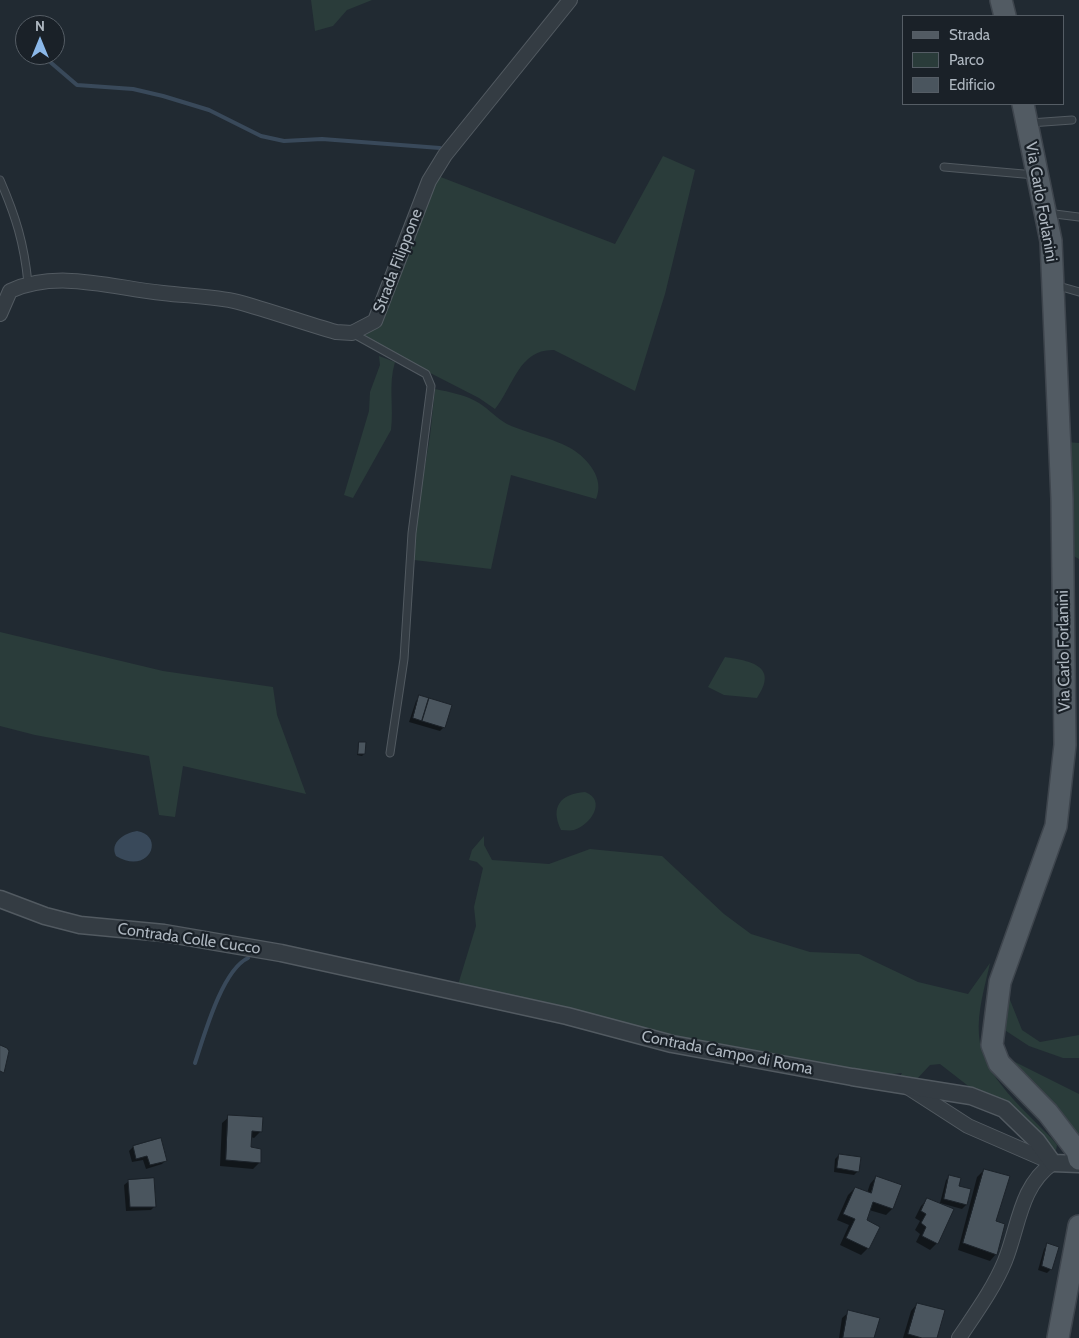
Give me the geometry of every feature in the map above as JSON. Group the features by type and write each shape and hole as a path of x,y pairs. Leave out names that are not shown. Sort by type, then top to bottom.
{"main road":[{"path":"1001,0 1005,15"},
{"name":"Via Carlo Forlanini","path":"1025,114 1051,241 1062,499 1066,745 1056,826 1000,982 992,1045 999,1063 1048,1113 1078,1151 1079,1159"},
{"path":"1058,1338 1079,1226"}],"street":[{"name":"Strada Filippone","path":"352,333 375,321 429,181 445,155 570,0"},
{"path":"0,314 10,291 28,283 54,280 85,282 237,302 336,332 352,333"},
{"name":"Contrada Colle Cucco","path":"0,899 44,916 80,925 164,933 281,953 380,975"},
{"name":"Contrada Campo di Roma","path":"380,975 567,1016 672,1044 852,1077 971,1096 1004,1109 1037,1141 1053,1163"},
{"path":"905,1085 968,1126 1053,1163 1079,1164"},
{"path":"959,1338 1005,1262 1025,1200 1039,1173 1053,1163"}],"lane":[{"path":"1025,114 1072,120"},
{"path":"944,167 1037,175"},
{"path":"0,180 14,212 25,249 28,283"},
{"path":"1045,213 1079,217"},
{"path":"1053,285 1079,292"},
{"path":"352,333 426,374 431,386 412,533 404,659 390,753"}],"green space":[{"path":"311,0 372,0 347,10 333,26 315,31"},
{"path":"663,156 695,170 665,294 635,391 554,350 542,351 533,355 518,370 495,409 479,398 403,359 365,336 374,325 438,176 615,244"},
{"path":"379,356 395,362 391,388 391,430 353,498 344,495 369,411 370,392 380,365"},
{"path":"435,389 474,400 507,424 558,442 578,453 589,464 597,477 598,492 596,499 511,475 491,569 414,560 416,520 430,436"},
{"path":"1067,442 1079,443 1079,559 1068,553"},
{"path":"0,632 163,671 273,687 277,715 306,794 183,766 175,817 159,815 149,756 35,735 0,726"},
{"path":"725,657 752,663 763,672 765,679 757,698 724,695 708,687"},
{"path":"585,792 592,796 595,801 596,806 591,818 574,830 561,830 557,815 557,808 560,803 569,796"},
{"path":"484,836 484,845 492,860 549,864 590,849 662,856 724,914 751,934 810,952 859,954 918,982 968,994 990,963 979,1017 979,1035 982,1050 997,1079 1053,1140 1057,1145 1056,1150 1052,1151 940,1064 930,1065 916,1080 898,1079 902,1073 885,1075 681,1041 457,988 476,926 474,907 483,868 477,862 469,860 472,850"},
{"path":"1039,897 1010,983 1010,1000 1022,1030 1040,1042 1079,1035 1079,1058 1063,1058 1029,1046 997,1025 1000,1046 1011,1060 1079,1094 1079,1151 1073,1139 1062,1125 1007,1066 995,1042 996,1025 1006,980"}],"water":[{"path":"137,831 146,834 151,840 150,853 145,858 137,861 128,861 116,856 114,851 116,842 123,836"}],"building":[{"path":"419,695 429,698 422,721 413,718"},
{"path":"429,698 452,705 445,728 422,721"},
{"path":"359,742 366,742 365,754 358,754"},
{"path":"0,1045 9,1051 4,1073 0,1071"},
{"path":"228,1115 263,1117 262,1132 252,1131 251,1147 261,1149 261,1163 226,1160"},
{"path":"161,1138 167,1161 150,1165 147,1156 136,1159 133,1146"},
{"path":"839,1154 861,1157 859,1172 837,1168"},
{"path":"984,1169 1010,1176 996,1221 1005,1224 997,1255 963,1243"},
{"path":"949,1175 961,1178 959,1186 971,1189 967,1205 944,1199"},
{"path":"876,1176 902,1185 893,1209 873,1202 867,1220 880,1227 869,1249 846,1238 855,1219 843,1214 855,1187 871,1193"},
{"path":"154,1178 156,1207 130,1207 128,1180"},
{"path":"927,1198 954,1209 938,1244 922,1236 926,1227 921,1223 926,1214 921,1211"},
{"path":"1047,1243 1059,1247 1052,1270 1042,1266"},
{"path":"917,1303 945,1310 937,1338 922,1338 908,1334"},
{"path":"848,1310 880,1318 874,1338 843,1338"}],"waterway":[{"path":"54,65 77,85 133,89 163,96 209,110 261,136 284,141 322,139 440,148"},
{"path":"195,1063 222,989 239,965 248,958"}]}
